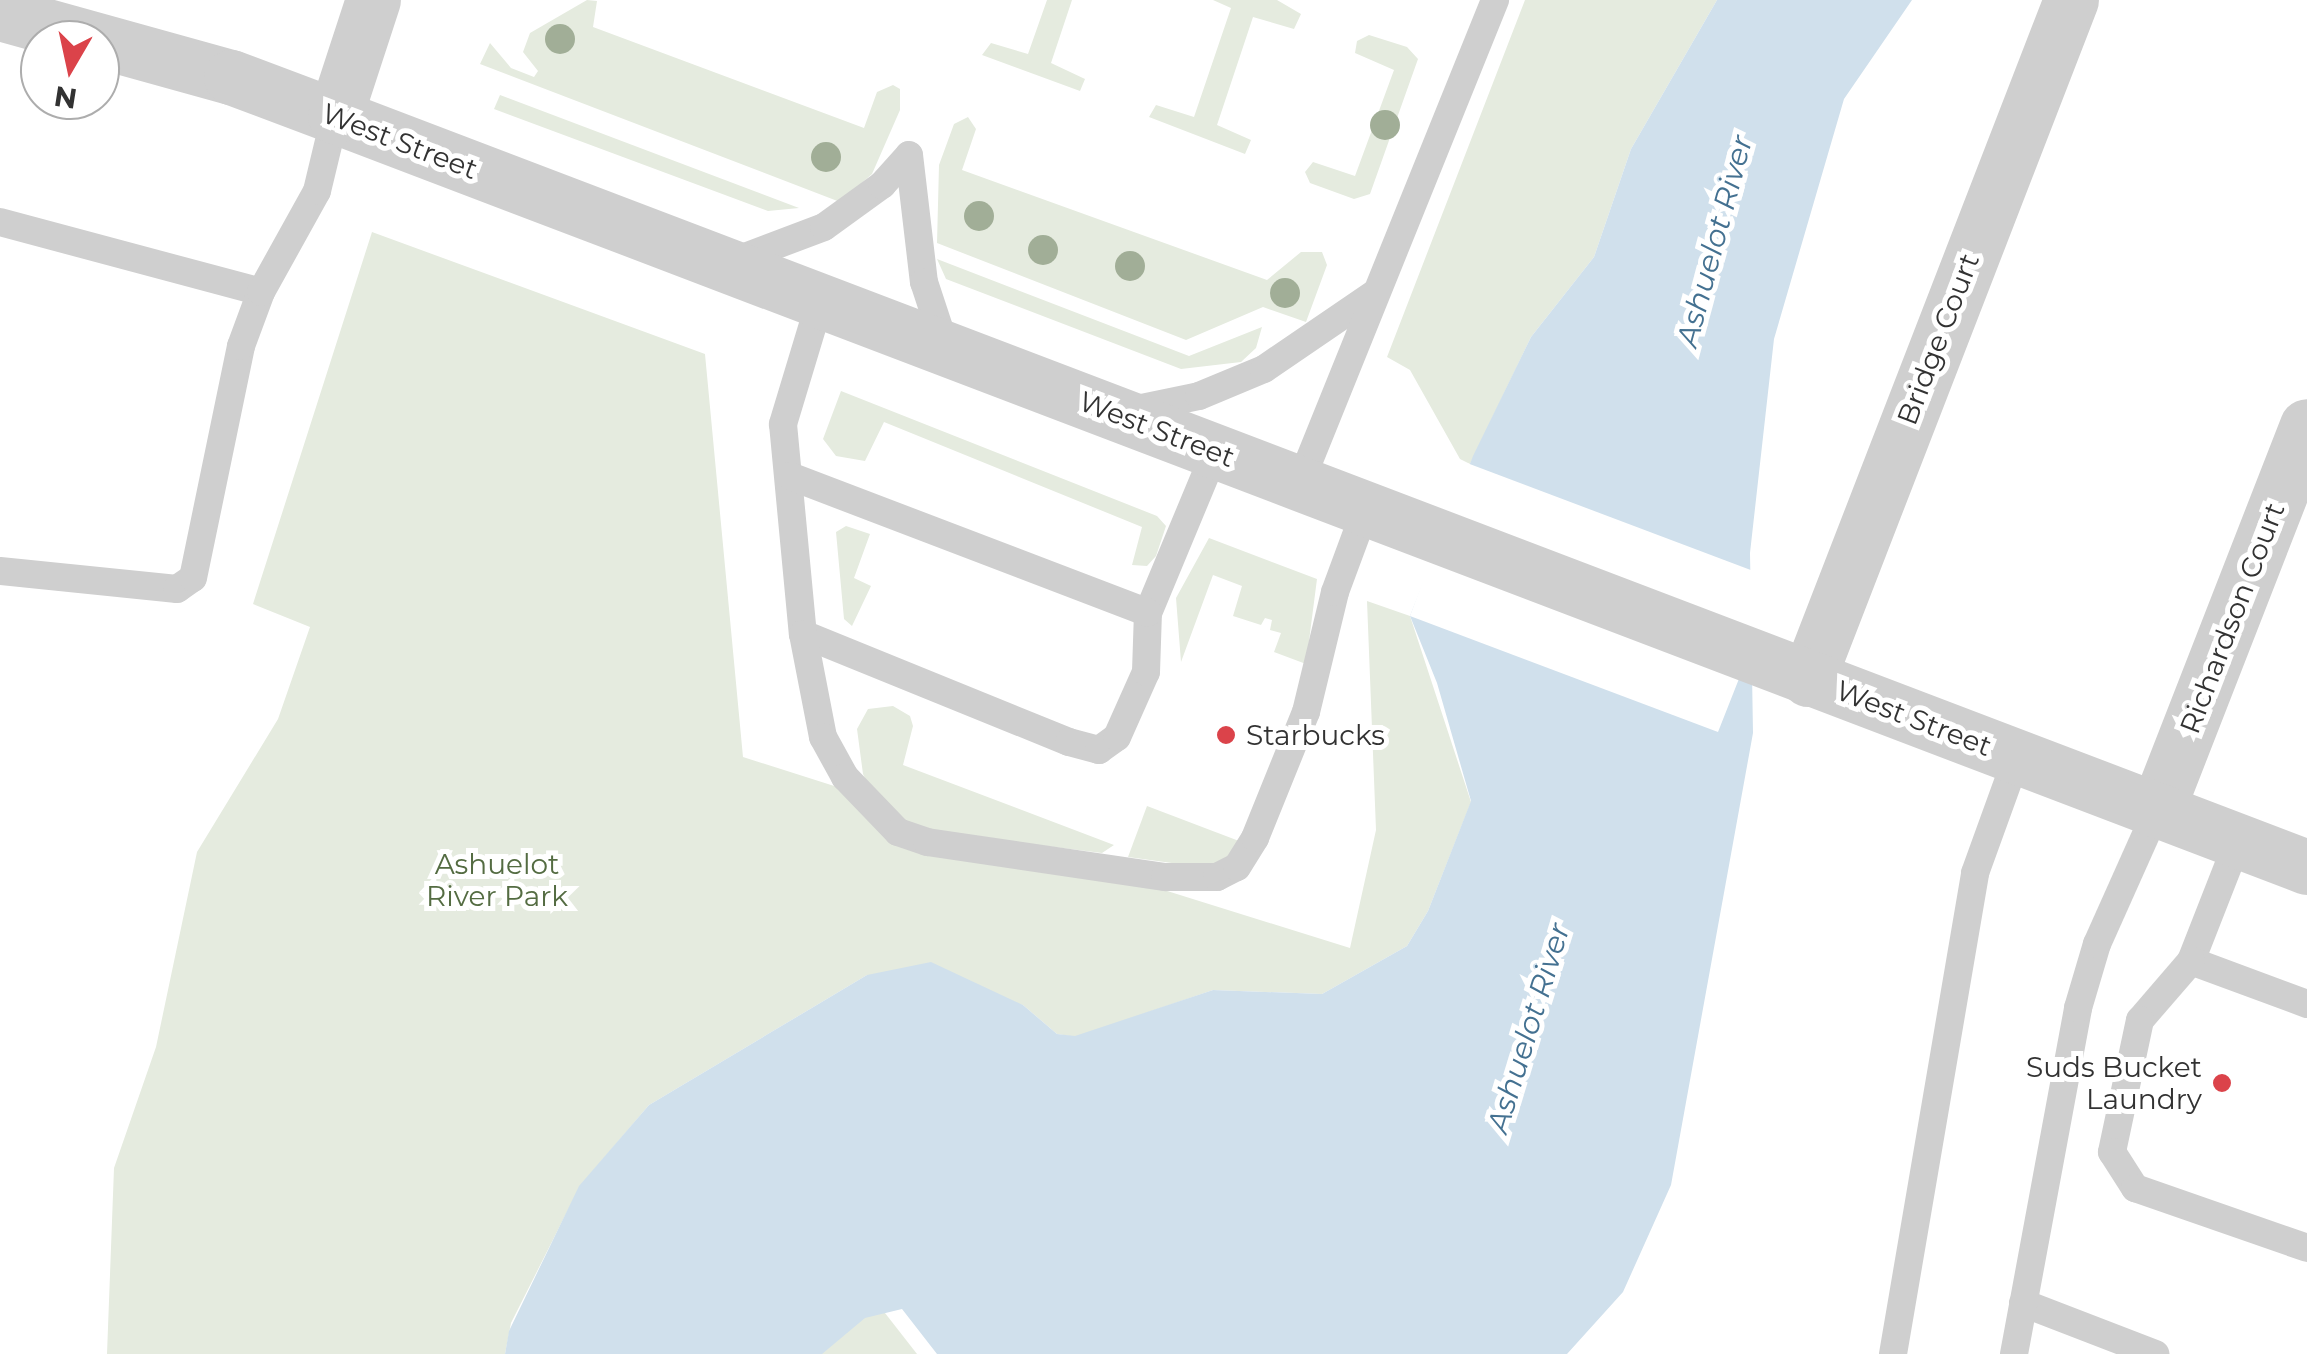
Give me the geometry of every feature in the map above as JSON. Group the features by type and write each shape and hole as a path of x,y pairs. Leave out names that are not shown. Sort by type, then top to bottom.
{"street":[{"path":"335,116 373,0"},
{"name":"Bridge Court","path":"1808,679 2071,0"},
{"name":"West Street","path":"0,13 231,77 822,298 1116,414 2307,867"},
{"name":"Richardson Court","path":"2157,810 2307,426"}],"lane":[{"path":"1300,482 1495,0"},
{"path":"0,571 177,589 193,578 221,426 261,292 317,192 335,116"},
{"path":"727,263 824,227 882,185 910,156 924,282 945,346"},
{"path":"0,222 261,292"},
{"path":"1116,414 1199,396 1264,369 1375,293"},
{"path":"822,298 785,409 803,634 823,737 845,777 898,832 926,842 1165,877 1217,877 1238,867 1255,838 1299,730 1336,592 1366,508"},
{"path":"803,634 1099,750 1118,737 1141,687 1148,613 1216,452"},
{"path":"790,476 1148,613"},
{"path":"1893,1354 1975,873 2017,757"},
{"path":"2014,1354 2078,1008 2097,944 2157,810"},
{"path":"2238,841 2191,961 2140,1020 2112,1152 2135,1188 2307,1248"},
{"path":"2191,961 2307,1004"},
{"path":"2024,1303 2155,1354"}],"green space":[{"path":"587,0 597,1 593,27 864,128 877,92 893,85 900,89 900,110 872,174 840,202 480,64 490,43 511,68 534,77 538,71 523,52 530,33"},
{"path":"1047,0 1072,0 1051,63 1085,79 1080,91 982,55 991,43 1028,54"},
{"path":"1213,0 1277,0 1301,14 1294,29 1253,17 1217,125 1251,140 1245,154 1149,117 1156,105 1194,117 1231,8"},
{"path":"1525,0 1717,0 1631,149 1594,257 1531,337 1470,464 1460,459 1410,370 1387,357"},
{"path":"1369,35 1407,47 1418,59 1370,194 1354,199 1310,183 1305,172 1313,162 1355,176 1394,70 1355,53 1357,41"},
{"path":"500,95 799,208 768,211 494,109"},
{"path":"968,117 976,129 962,170 1267,280 1301,252 1322,252 1327,265 1306,322 1263,307 1186,340 937,243 939,165 954,124"},
{"name":"Ashuelot River Park","path":"372,232 705,354 743,757 875,799 863,774 857,729 868,709 893,706 910,716 913,726 903,765 1114,845 1102,853 1007,841 1350,948 1376,830 1367,601 1410,616 1471,802 1428,911 1407,946 1322,994 1213,990 1076,1037 1057,1034 1023,1005 867,975 649,1105 580,1186 511,1323 505,1354 107,1354 114,1168 156,1047 197,852 278,719 310,627 253,604"},
{"path":"937,259 1189,356 1262,327 1256,348 1241,362 1181,369 946,279"},
{"path":"841,391 1157,516 1166,526 1156,556 1147,566 1132,565 1142,527 884,422 865,461 836,456 823,439"},
{"path":"846,526 870,534 854,578 871,586 852,626 844,619 836,532"},
{"path":"1209,538 1317,579 1306,664 1274,652 1281,633 1270,630 1272,620 1265,618 1261,625 1233,616 1242,586 1213,575 1181,662 1176,598"},
{"path":"1147,806 1239,841 1224,861 1201,867 1128,857"},
{"path":"866,1301 885,1313 917,1354 771,1354"}],"water":[{"name":"Ashuelot River","path":"1717,0 1912,0 1844,99 1774,339 1750,553 1753,733 1671,1185 1623,1292 1567,1354 937,1354 902,1309 865,1318 822,1354 505,1354 509,1331 579,1186 649,1105 867,975 931,962 1023,1005 1057,1034 1075,1036 1213,990 1322,994 1407,946 1428,911 1471,801 1437,683 1410,616 1473,456 1531,337 1594,257 1631,149"}],"pier":[{"path":"1467,463 1756,572 1757,633 1718,732 1410,616"}],"place":[{"name":"Starbucks","path":"1226,735"},
{"name":"Suds Bucket Laundry","path":"2222,1083"}]}
